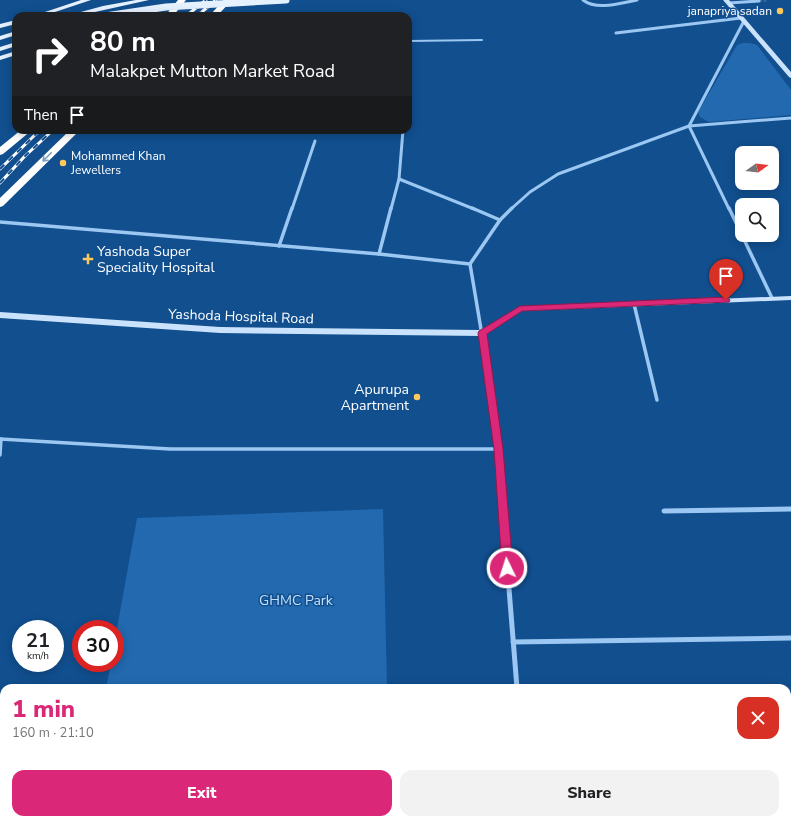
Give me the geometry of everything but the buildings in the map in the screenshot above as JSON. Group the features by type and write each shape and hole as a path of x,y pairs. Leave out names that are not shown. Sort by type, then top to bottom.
{"highway":[{"path":"172,12 182,0"},
{"path":"217,12 228,0"},
{"path":"0,152 22,134"},
{"path":"0,204 71,134"}],"main road":[{"path":"60,12 88,0"},
{"path":"86,12 146,0"},
{"path":"132,12 166,7 286,0"},
{"path":"0,26 12,23"},
{"path":"0,38 12,34"},
{"path":"0,49 12,45"},
{"path":"0,58 12,54"}],"street":[{"path":"583,0 585,4 593,5 637,0"},
{"path":"728,2 759,1"},
{"path":"728,2 791,76"},
{"path":"616,33 742,20"},
{"path":"689,126 742,20"},
{"path":"517,684 498,449 482,333 470,264 500,220 530,192 558,174 689,126 791,118"},
{"path":"689,126 772,298"},
{"path":"379,254 399,179 403,134"},
{"path":"279,246 315,141"},
{"path":"399,179 500,220"},
{"path":"0,222 379,254 470,264"},
{"path":"482,333 520,309 791,298"},
{"path":"634,304 657,400"},
{"name":"Yashoda Hospital Road","path":"0,315 220,330 482,333"},
{"path":"0,455 1,439 170,449 498,449"},
{"path":"664,511 791,509"},
{"path":"513,642 791,638"}],"lane":[{"path":"412,41 482,40"}],"green space":[{"path":"743,43 757,45 791,90 791,115 709,122 700,117 698,112 737,45"},
{"name":"GHMC Park","path":"383,509 387,684 107,684 109,672 124,672 124,620 118,620 137,518"}],"tunnel":[{"path":"759,1 767,0"}],"railway":[{"path":"191,12 206,0"},
{"path":"202,12 216,0"},
{"path":"0,169 36,134"},
{"path":"0,183 25,156 49,134"}],"place":[{"name":"janapriya sadan","path":"780,11"},
{"name":"Mohammed Khan Jewellers","path":"63,163"},
{"name":"Yashoda Super Speciality Hospital","path":"88,259"},
{"name":"Apurupa Apartment","path":"417,397"}],"route":[{"path":"507,568 498,449 482,333 520,309 726,300"}]}
